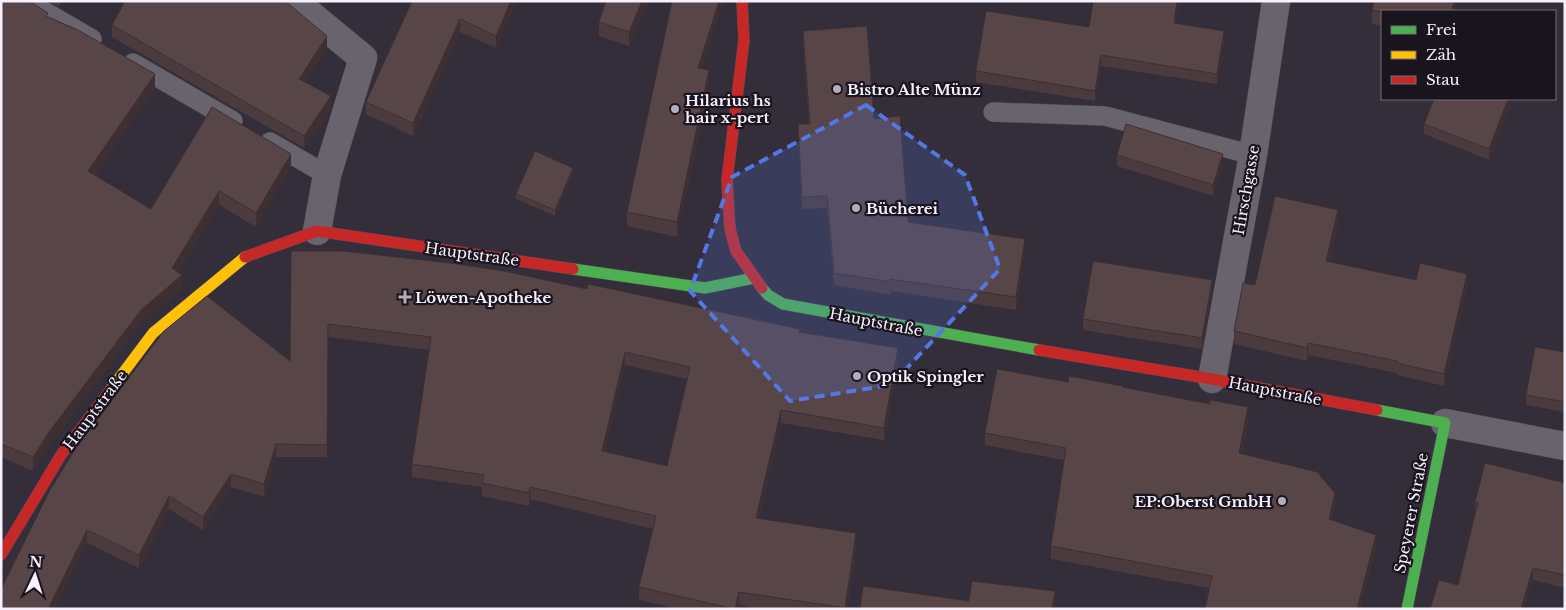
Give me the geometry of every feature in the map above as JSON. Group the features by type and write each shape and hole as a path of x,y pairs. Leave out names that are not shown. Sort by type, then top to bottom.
{"main road":[{"path":"742,1 744,40 728,180 730,229 736,251 754,278"},
{"name":"Hauptstraße","path":"1,555 61,455 152,332 246,256 317,231 705,288 754,278 768,295 783,304 989,342 1212,379 1445,423"},
{"name":"Speyerer Straße","path":"1407,609 1445,423"}],"street":[{"path":"294,1 363,58 327,175 317,231"},
{"name":"Hirschgasse","path":"1212,379 1253,155 1276,1"},
{"path":"1445,423 1565,446"}],"lane":[{"path":"27,1 104,46"},
{"path":"121,56 327,175"},
{"path":"994,112 1105,116 1253,155"}],"highlighted area":[{"path":"866,105 965,175 1000,269 891,385 790,401 690,291 732,177"}],"building":[{"path":"1,1 29,1 48,13 46,16 78,30 155,74 88,171 151,209 212,107 291,154 256,213 219,191 172,268 182,275 141,310 49,432 33,457 1,444"},
{"path":"125,1 285,1 327,36 299,79 331,96 304,136 112,25"},
{"path":"412,1 511,1 496,36 460,19 413,123 366,102"},
{"path":"606,1 642,1 629,32 599,22"},
{"path":"672,1 719,1 698,68 709,70 677,222 627,212"},
{"path":"1093,1 1177,1 1174,23 1224,31 1217,74 1101,55 1095,91 976,71 986,11 1089,27"},
{"path":"1374,1 1454,1 1452,10 1381,10 1381,12 1372,10"},
{"path":"867,26 874,119 900,116 908,222 1025,239 1016,297 834,273 827,196 802,197 798,124 810,124 803,31"},
{"path":"1434,100 1508,100 1489,149 1424,124"},
{"path":"1126,124 1223,154 1213,185 1117,155"},
{"path":"535,151 573,168 555,210 516,194"},
{"path":"1275,196 1338,210 1326,261 1416,280 1420,263 1467,274 1444,374 1397,363 1397,361 1308,343 1307,348 1234,331 1243,283 1255,285"},
{"path":"291,251 342,251 442,262 504,271 587,289 588,284 800,329 799,332 898,348 884,428 781,410 756,518 856,533 845,608 739,592 734,609 639,587 656,516 530,487 529,493 482,483 484,475 412,464 431,337 328,324 327,445 276,444 264,484 231,474 203,517 169,496 139,555 87,530 48,609 1,609 1,589 50,490 74,451 164,331 207,296 290,361","holes":["625,352 690,367 667,466 602,451"]},
{"path":"1093,261 1212,280 1202,338 1083,319"},
{"path":"1535,347 1565,352 1565,402 1526,395"},
{"path":"997,369 1068,382 1069,376 1210,404 1210,400 1248,407 1239,453 1317,472 1335,493 1329,519 1376,535 1357,609 1205,609 1212,576 1051,546 1066,448 985,433"},
{"path":"1485,463 1565,483 1565,575 1533,568 1521,609 1430,609 1439,580 1458,585 1478,502 1475,502"},
{"path":"972,581 1055,591 1052,609 860,609 863,586 969,601"}],"traffic: fast":[{"path":"573,269 705,288 754,278"},
{"path":"762,288 768,295 783,304 1039,350"},
{"path":"1377,410 1445,423 1407,609"}],"traffic: slow":[{"path":"111,389 153,333 245,257"}],"traffic: jam":[{"path":"742,1 744,40 727,180 730,229 736,251 762,288"},
{"path":"245,257 317,231 573,269"},
{"path":"1039,350 1212,379 1377,410"},
{"path":"1,555 61,455 111,389"}],"place":[{"name":"Bistro Alte Münz","path":"837,89"},
{"name":"Hilarius hs hair x-pert","path":"675,109"},
{"name":"Bücherei","path":"856,208"},
{"name":"Löwen-Apotheke","path":"405,297"},
{"name":"Optik Spingler","path":"857,376"},
{"name":"EP:Oberst GmbH","path":"1282,501"}]}
